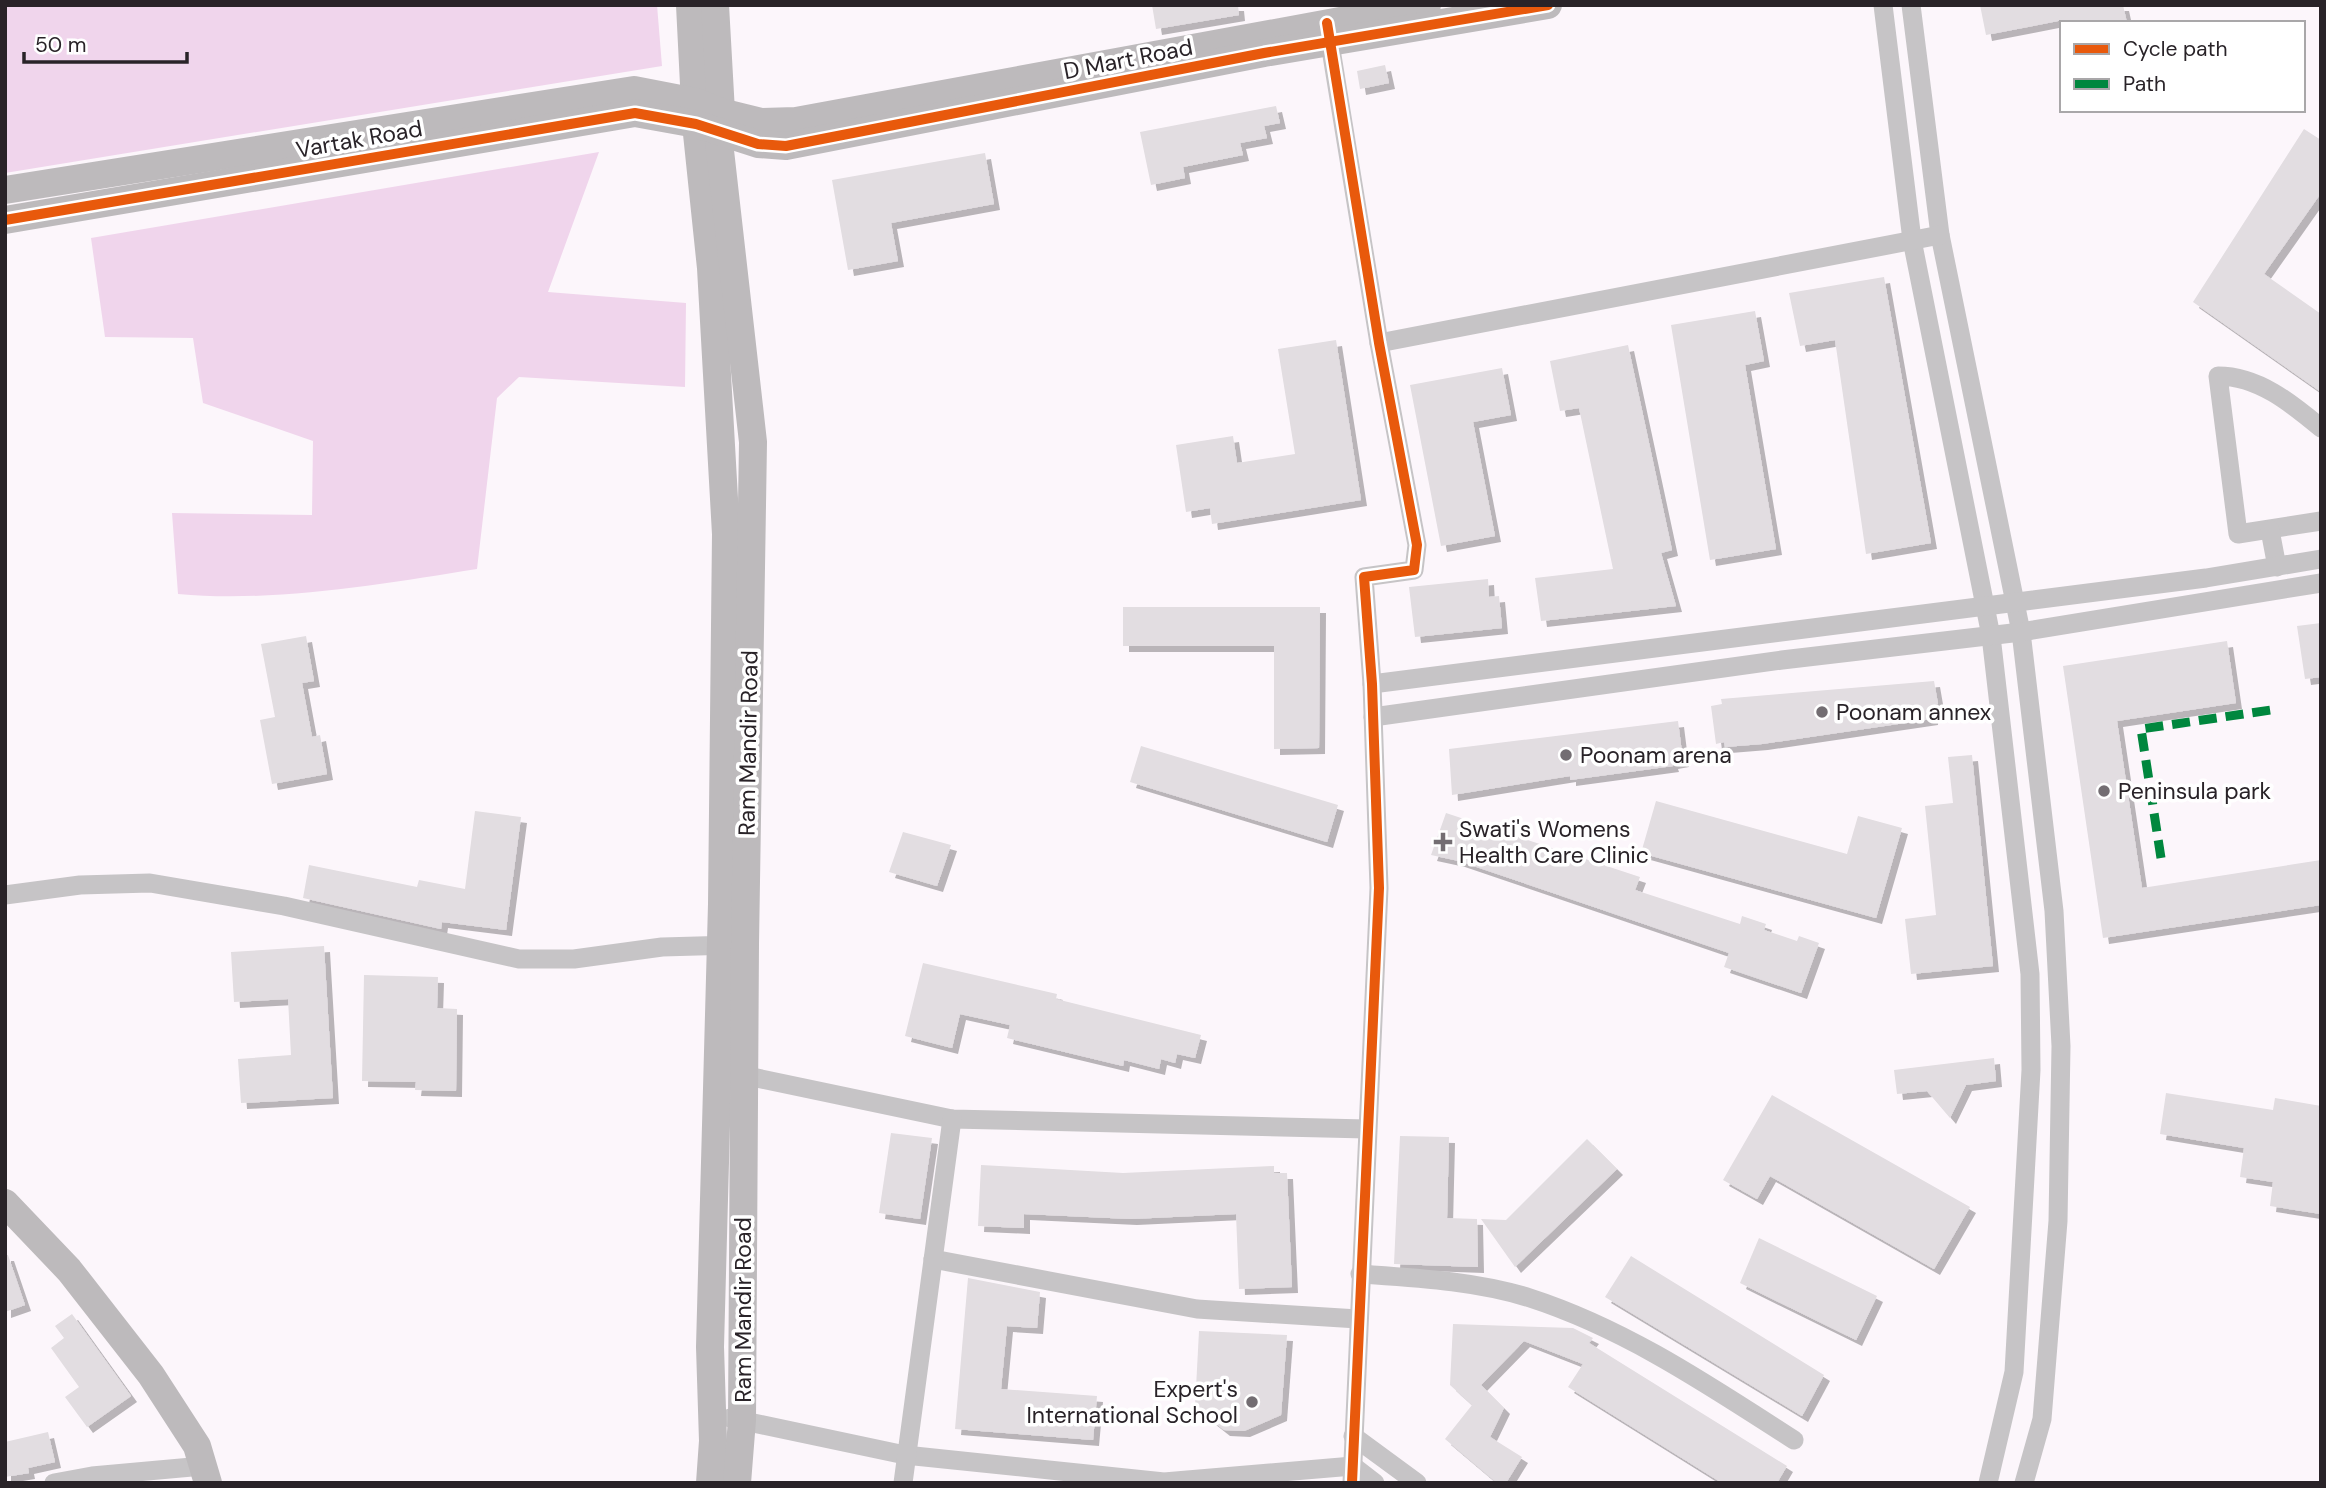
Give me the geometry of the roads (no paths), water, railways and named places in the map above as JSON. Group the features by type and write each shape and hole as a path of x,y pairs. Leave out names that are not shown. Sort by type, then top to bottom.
{"street":[{"path":"690,5 708,118"},
{"name":"Ram Mandir Road","path":"715,5 708,118 753,442 733,945 746,1073 743,1420 737,1483"},
{"name":"D Mart Road","path":"708,118 758,144 786,146 1264,53 1427,5"},
{"name":"D Mart Road","path":"1329,33 1548,5"},
{"path":"1883,5 1912,240 1991,636 2030,974 2029,1104 2014,1372 1988,1483"},
{"path":"1911,5 1940,234 2017,603 2053,911 2061,1046 2055,1256 2042,1419 2024,1483"},
{"path":"1329,33 1379,343 1417,545 1414,570 1364,578 1372,684 1379,888 1353,1474"},
{"name":"Vartak Road","path":"5,190 634,90 708,118"},
{"name":"Vartak Road","path":"5,220 635,113 708,118"},
{"path":"1379,343 1940,234"},
{"path":"2321,428 2285,398 2237,376 2217,376 2238,534 2321,521"},
{"path":"2270,530 2277,567"},
{"path":"1372,684 2017,603 2321,559"},
{"path":"1373,717 1755,663 2021,632 2321,583"},
{"path":"5,895 80,885 150,883 284,906 519,959 574,959 662,947 733,945 716,1073 710,1483"},
{"path":"716,1073 746,1073 952,1119 1367,1129"},
{"path":"2029,1104 2060,1104"},
{"path":"904,1483 905,1455 952,1119"},
{"path":"5,1203 69,1270 151,1375 197,1446 206,1474 92,1476 54,1483"},
{"path":"2021,1255 2055,1256"},
{"path":"933,1259 1197,1309 1358,1319"},
{"path":"1360,1274 1440,1279 1529,1298 1631,1341 1689,1372 1794,1440"},
{"path":"712,1415 905,1455 1164,1482 1353,1474 1375,1483"},
{"path":"1353,1436 1417,1483"}],"place":[{"name":"Poonam annex","path":"1822,712"},
{"name":"Poonam arena","path":"1566,755"},
{"name":"Peninsula park","path":"2104,791"},
{"name":"Swati's Womens Health Care Clinic","path":"1443,842"},
{"name":"Expert's International School","path":"1252,1402"}]}
